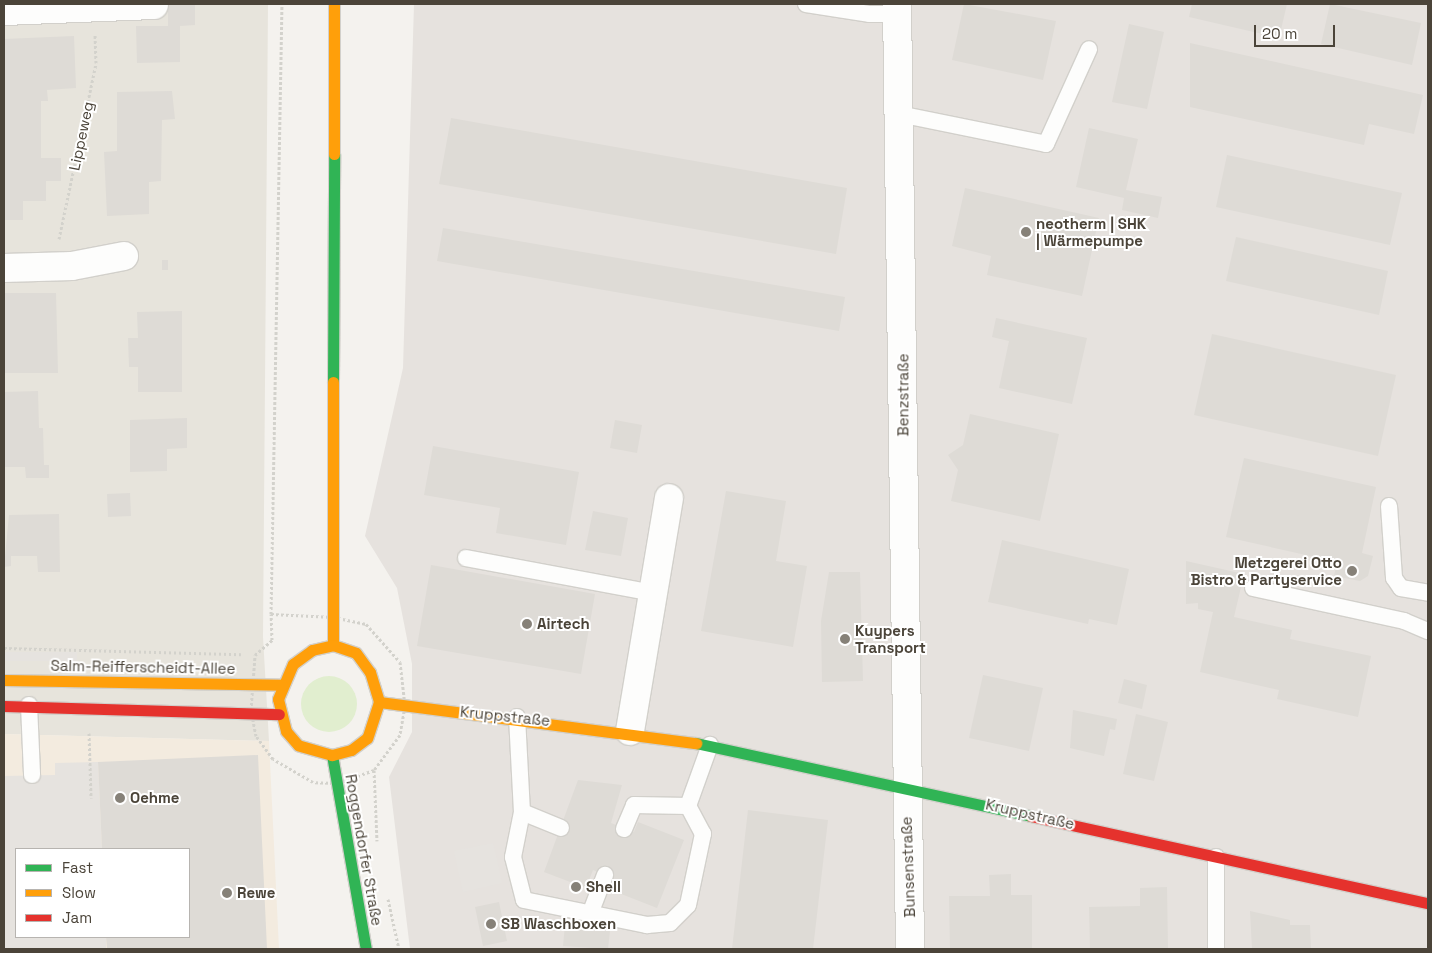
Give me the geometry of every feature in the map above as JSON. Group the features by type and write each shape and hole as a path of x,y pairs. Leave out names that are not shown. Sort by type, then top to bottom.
{"street":[{"path":"333,645 334,4"},
{"path":"4,11 154,5"},
{"name":"Benzstraße","path":"897,9 905,786"},
{"path":"4,268 54,266 124,256"},
{"path":"630,731 669,498"},
{"path":"333,645 356,653 370,672 379,702 376,721 367,738 332,755 298,745 279,714 282,684 293,664 312,650 333,645"},
{"name":"Salm-Reifferscheidt-Allee","path":"4,680 282,684"},
{"name":"Kruppstraße","path":"379,702 630,731 710,745 905,786 1428,903"},
{"path":"4,706 251,710 279,714"},
{"name":"Roggendorfer Straße","path":"332,755 366,949"},
{"name":"Bunsenstraße","path":"905,786 910,949"}],"lane":[{"path":"806,4 870,14 897,9"},
{"path":"899,114 1046,144 1089,49"},
{"path":"1389,506 1394,578 1401,588 1428,593"},
{"path":"466,558 653,593"},
{"path":"1253,588 1404,621 1428,631"},
{"path":"29,705 32,775"},
{"path":"517,717 522,812 513,857 524,900 647,925 670,923 688,904 696,880 703,834 688,806 710,745"},
{"path":"624,829 634,805 688,806"},
{"path":"522,812 562,828"},
{"path":"1216,857 1216,949"},
{"path":"590,914 605,875"}],"path":[{"path":"4,648 254,655 272,640 282,4"},
{"name":"Lippeweg","path":"54,266 96,63 95,7"},
{"path":"254,655 251,710 256,736 274,759 304,779 338,782 374,770 400,734 405,706 405,678 390,648 366,624 333,617 272,614"},
{"path":"88,730 92,798"},
{"path":"374,770 378,852"},
{"path":"386,891 398,949"}],"shaded area":[{"path":"4,4 268,4 263,637 269,741 4,734"},
{"path":"414,4 1428,4 1428,949 410,949 389,777 412,732 412,664 397,588 365,536 403,368"},
{"path":"4,652 77,652 77,661 4,661"},
{"path":"4,734 269,741 279,949 4,949"},
{"path":"98,762 102,848 15,848 15,938 106,938 106,949 5,949 4,776 55,775 55,763"},
{"path":"493,843 502,883 463,892 454,851"}],"green space":[{"path":"323,676 335,676 345,680 353,688 357,704 353,720 345,728 335,732 323,732 313,728 305,720 301,710 301,698 305,688 313,680"}],"building":[{"path":"168,4 195,4 195,25 180,26 180,62 137,63 136,26 168,26"},
{"path":"964,4 1056,21 1043,80 952,60"},
{"path":"1192,4 1287,4 1279,38 1189,17"},
{"path":"1330,4 1421,23 1412,65 1321,44"},
{"path":"1129,24 1164,32 1147,109 1112,102"},
{"path":"74,36 76,88 47,90 48,101 41,101 41,158 61,158 61,181 46,181 46,201 23,201 23,220 4,220 4,39"},
{"path":"1190,43 1423,95 1414,134 1369,124 1364,145 1190,107"},
{"path":"172,91 175,119 162,120 161,181 149,182 149,214 107,216 104,152 117,151 117,92"},
{"path":"451,118 847,188 836,254 439,184"},
{"path":"1089,128 1138,139 1126,190 1162,197 1158,218 1122,210 1124,198 1076,187"},
{"path":"1227,155 1402,193 1390,245 1216,207"},
{"name":"neotherm | SHK | Wärmepumpe","path":"965,188 1099,218 1082,296 987,275 991,256 952,246"},
{"path":"443,228 845,297 839,331 437,261"},
{"path":"1236,237 1388,271 1379,315 1226,281"},
{"path":"162,260 168,260 168,270 162,270"},
{"path":"4,293 56,293 58,373 4,373"},
{"path":"182,311 182,392 138,392 138,367 129,367 128,338 138,338 137,312"},
{"path":"996,318 1087,338 1072,404 999,388 1009,341 992,337"},
{"path":"1212,334 1396,375 1378,456 1194,415"},
{"path":"38,391 39,428 43,428 44,465 49,465 49,478 26,478 25,467 4,467 4,392"},
{"path":"970,414 1059,434 1040,521 951,501 958,470 948,455 963,445"},
{"path":"187,418 187,448 167,449 167,471 130,472 130,420"},
{"path":"615,420 642,425 637,453 610,448"},
{"path":"433,446 579,472 566,545 496,533 500,508 424,495"},
{"path":"1244,458 1376,487 1362,553 1373,556 1368,576 1360,581 1334,576 1337,562 1226,537"},
{"path":"726,491 786,501 776,561 807,566 793,647 701,631"},
{"path":"130,493 131,516 108,517 107,494"},
{"path":"593,511 628,518 621,556 585,550"},
{"path":"59,514 60,572 38,572 37,556 11,556 11,566 4,567 9,515"},
{"path":"1002,540 1129,569 1117,625 1089,619 1088,624 988,602"},
{"path":"1186,561 1244,574 1234,617 1292,630 1290,639 1371,656 1358,717 1277,699 1279,690 1200,672 1213,612 1198,609 1198,603 1186,604"},
{"name":"Airtech","path":"431,565 595,594 581,674 417,646"},
{"path":"829,572 860,572 863,681 822,682 821,621"},
{"path":"983,675 1043,688 1029,751 969,738"},
{"path":"1124,679 1147,685 1142,709 1118,703"},
{"path":"1073,710 1117,719 1115,730 1110,729 1104,756 1070,748"},
{"path":"1136,714 1168,722 1154,781 1123,774"},
{"name":"Rewe","path":"258,755 267,949 107,949 106,938 190,938 190,848 102,848 98,762"},
{"path":"578,780 622,785 611,823 634,832 638,822 684,840 657,908 611,890 615,879 593,870 586,888 544,872"},
{"path":"748,810 828,820 813,949 732,949"},
{"path":"1011,874 1011,895 1032,895 1032,949 950,949 949,896 990,896 989,875"},
{"path":"1167,887 1168,949 1090,949 1089,907 1140,906 1140,888"},
{"name":"SB Waschboxen","path":"499,902 507,941 483,946 475,907"},
{"path":"1250,911 1290,920 1290,925 1310,925 1311,949 1252,949"},
{"path":"565,925 610,931 608,949 563,946"}],"traffic: fast":[{"path":"333,382 334,154"},
{"path":"696,743 1031,816"},
{"path":"332,755 366,949"}],"traffic: slow":[{"path":"334,4 334,154"},
{"path":"333,382 333,645"},
{"path":"333,645 356,653 370,672 379,702 367,738 351,750 332,755 298,745 286,731 278,699 293,664 312,650 333,645"},
{"path":"4,680 282,685"},
{"path":"379,702 696,743"}],"traffic: jam":[{"path":"4,706 279,714"},
{"path":"1031,816 1428,903"}],"place":[{"name":"neotherm | SHK | Wärmepumpe","path":"1026,232"},
{"name":"Metzgerei Otto Bistro & Partyservice","path":"1352,571"},
{"name":"Airtech","path":"527,624"},
{"name":"Kuypers Transport","path":"845,639"},
{"name":"Oehme","path":"120,798"},
{"name":"Shell","path":"576,887"},
{"name":"Rewe","path":"227,893"},
{"name":"SB Waschboxen","path":"491,924"}]}
